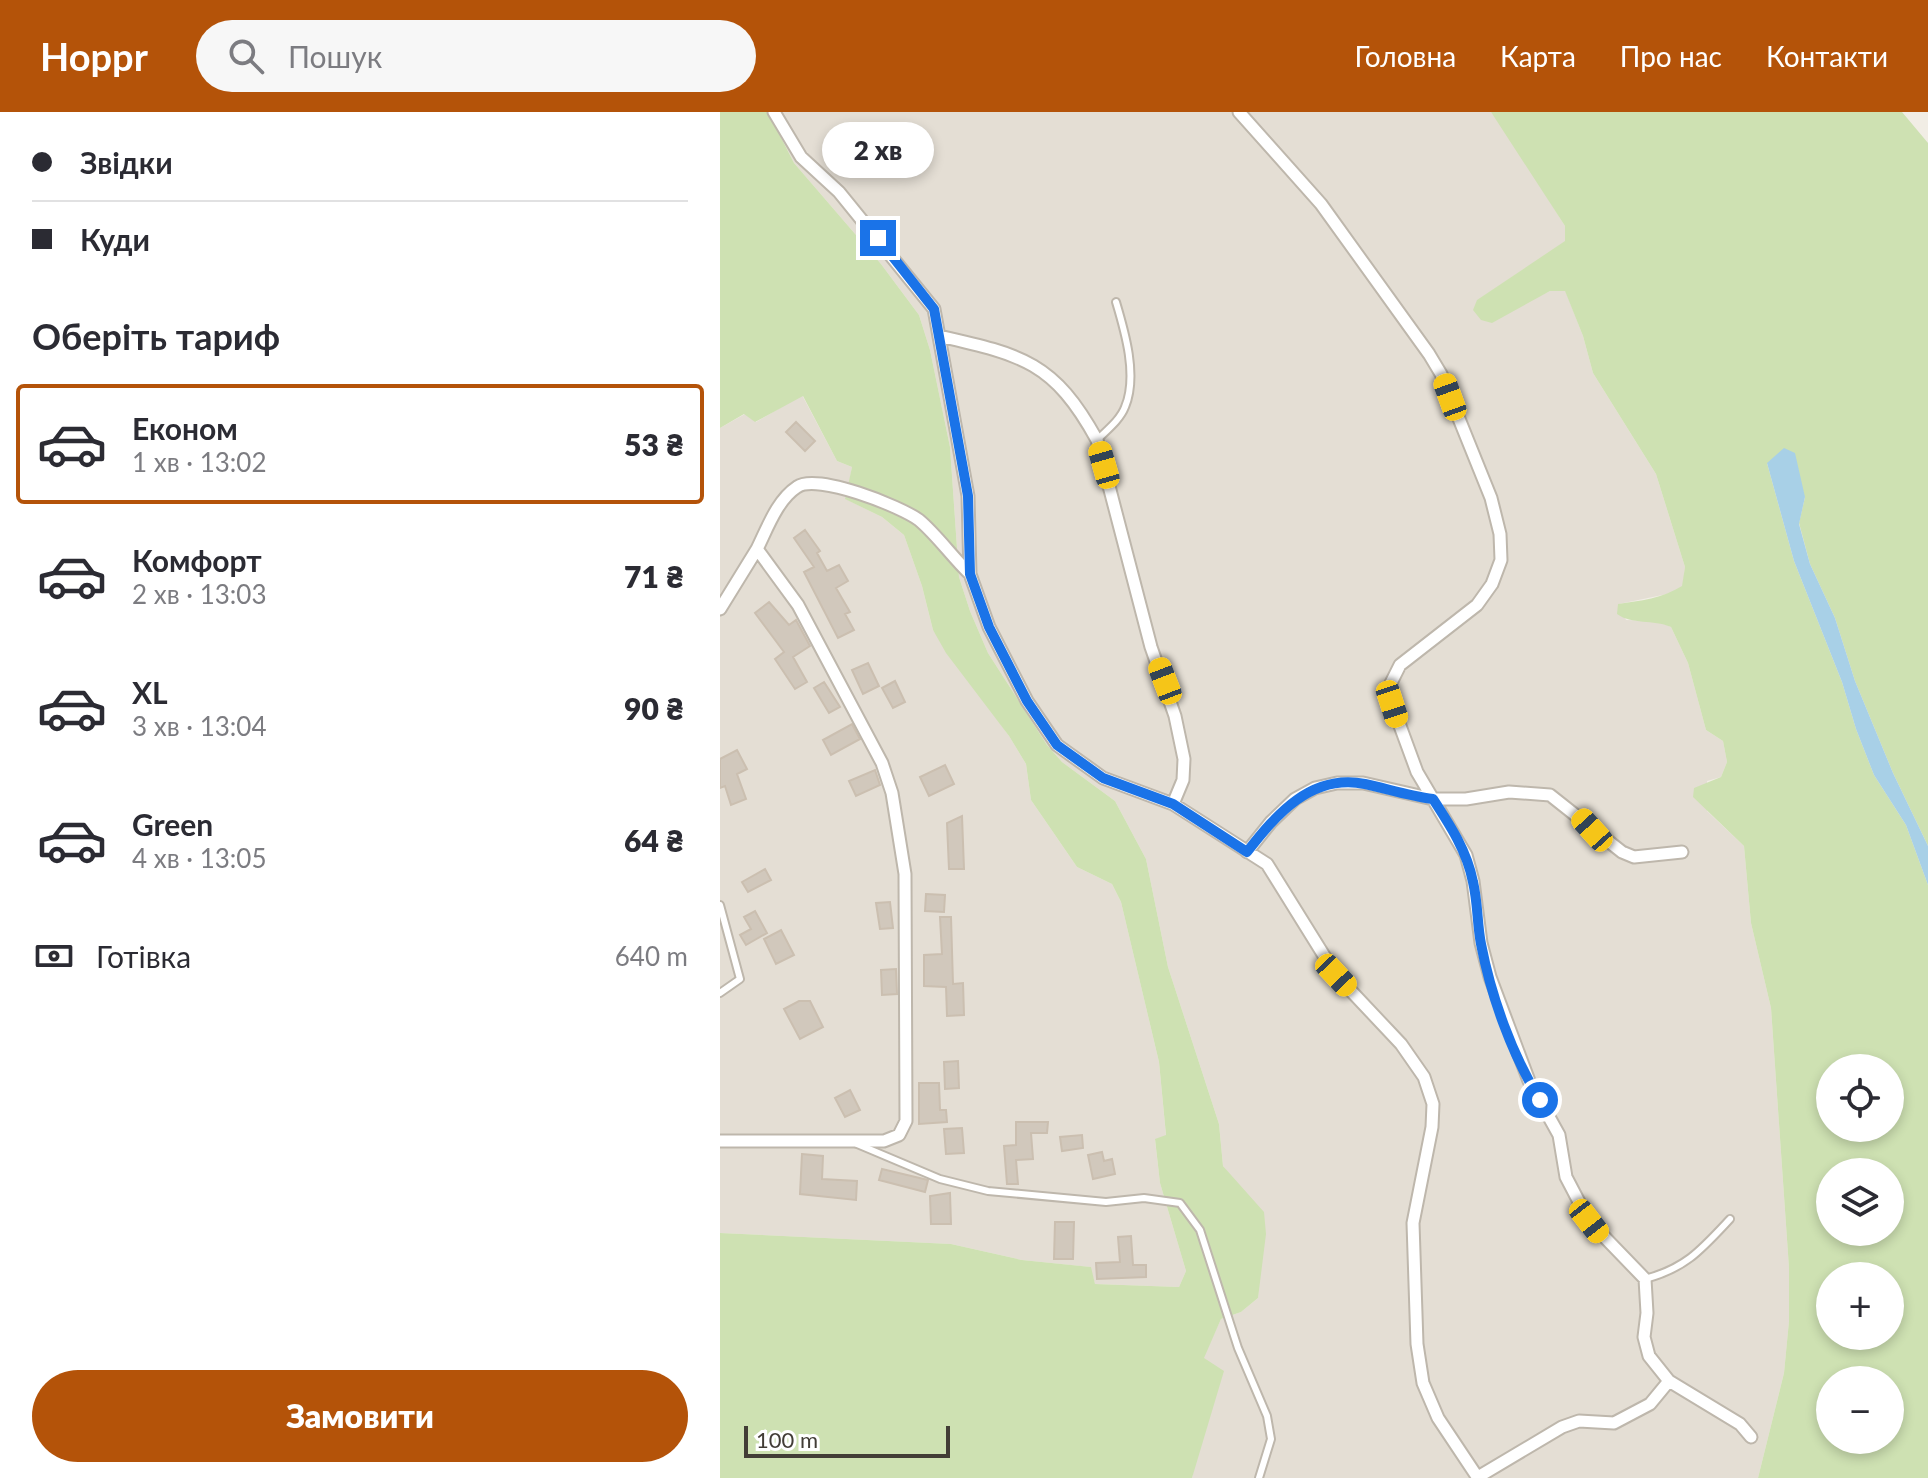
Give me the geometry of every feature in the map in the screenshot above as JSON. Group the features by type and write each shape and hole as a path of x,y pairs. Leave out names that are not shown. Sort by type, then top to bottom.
{"street":[{"path":"774,112 801,157 839,192 934,309 968,496 970,574 989,627 1027,701 1057,745 1103,778 1173,804 1267,864 1336,975 1401,1044 1424,1077 1433,1104 1433,1115 1413,1223 1417,1344 1423,1383 1438,1418 1478,1478 1562,1427 1579,1421 1614,1423 1650,1404 1669,1381"},
{"path":"1239,112 1321,204 1429,354 1441,374 1491,498 1500,534 1501,560 1492,584 1477,605 1400,665 1390,685 1392,704 1404,740 1433,799 1466,855 1490,977 1529,1081 1559,1135 1566,1177 1589,1221 1645,1279 1647,1313 1644,1337 1655,1367 1669,1381 1740,1424 1751,1437"},
{"path":"939,336 1009,352 1032,363 1061,387 1083,414 1097,440 1151,647 1175,716 1184,759 1183,780 1173,804"},
{"path":"720,609 778,508 798,485 806,483 840,488 883,501 919,520 970,574"},
{"path":"720,1141 854,1143 894,1139 904,1130 906,1121 905,874 892,793 875,750 798,605 757,549"},
{"path":"1247,852 1295,799 1315,788 1337,783 1363,783 1433,799 1466,799 1509,792 1550,795 1622,852 1634,857 1682,852"}],"lane":[{"path":"1097,440 1126,406 1130,383 1123,327 1116,302"},
{"path":"720,905 740,979 720,993"},
{"path":"854,1143 886,1159 940,1179 988,1191 1106,1202 1144,1198 1180,1203 1200,1230 1233,1334 1267,1416 1271,1439 1259,1478"},
{"path":"1645,1279 1672,1272 1701,1250 1730,1219"}],"shaded area":[{"path":"768,112 1491,112 1503,127 1565,226 1566,241 1478,300 1520,305 1550,291 1565,290 1593,373 1656,474 1685,567 1683,586 1672,593 1619,604 1626,620 1658,621 1671,627 1688,663 1706,730 1723,741 1727,762 1721,777 1707,781 1707,811 1744,846 1751,923 1771,1008 1789,1268 1789,1321 1784,1373 1758,1478 1192,1478 1199,1446 1203,1358 1221,1319 1241,1312 1258,1298 1259,1280 1237,1184 1223,1166 1219,1124 1168,967 1146,859 1115,801 1062,762 1047,745 988,653 959,577 950,447 930,350 919,315 881,264 794,163"},
{"path":"802,395 837,461 852,467 846,499 882,517 904,535 933,630 1026,764 1031,800 1077,867 1112,884 1121,902 1159,1062 1166,1136 1155,1140 1160,1183 1186,1271 1179,1287 1095,1284 1090,1267 1022,1260 951,1244 720,1233 720,428 745,414 756,422"}],"green space":[{"path":"720,112 768,112 794,163 881,264 919,315 930,350 950,447 959,577 970,611 988,653 1047,745 1062,762 1115,801 1146,859 1168,967 1219,1124 1223,1166 1264,1212 1266,1234 1258,1298 1241,1312 1221,1319 1204,1358 1224,1371 1192,1478 720,1478 720,1233 951,1244 1022,1260 1091,1267 1095,1284 1179,1287 1186,1271 1160,1183 1155,1139 1166,1135 1159,1062 1121,902 1112,884 1077,867 1031,800 1026,764 1009,736 946,653 933,630 904,535 882,517 845,499 852,467 837,461 803,396 755,422 744,414 720,428"},
{"path":"1491,112 1902,112 1928,143 1928,846 1893,773 1855,681 1835,618 1810,564 1799,523 1805,497 1767,463 1794,561 1842,682 1856,729 1874,775 1906,825 1928,885 1928,1478 1758,1478 1784,1373 1789,1321 1789,1268 1771,1008 1751,923 1744,846 1693,797 1694,788 1721,777 1727,762 1723,741 1706,730 1688,663 1671,627 1629,620 1617,614 1618,604 1659,596 1682,586 1685,567 1656,474 1593,373 1583,336 1565,291 1550,291 1492,323 1481,320 1473,310 1477,300 1565,241 1565,226"}],"water":[{"path":"1784,448 1795,453 1805,497 1799,524 1810,564 1835,618 1855,681 1893,773 1928,846 1928,885 1906,825 1874,775 1842,682 1794,561 1767,463"}],"building":[{"path":"796,422 815,441 805,451 786,432"},
{"path":"805,530 820,551 817,553 827,571 839,565 848,581 836,588 850,612 845,614 854,630 838,638 804,572 814,567 794,538"},
{"path":"769,602 789,625 796,620 810,646 793,657 807,682 795,689 775,659 784,652 755,613"},
{"path":"868,663 879,686 863,694 852,670"},
{"path":"895,681 905,702 893,708 882,688"},
{"path":"824,682 840,707 829,713 814,688"},
{"path":"852,724 860,739 831,755 823,740"},
{"path":"737,750 747,769 737,774 746,799 731,805 725,786 720,788 720,759"},
{"path":"945,765 954,784 929,796 920,777"},
{"path":"875,770 880,785 856,796 849,781"},
{"path":"962,816 964,869 949,869 947,823"},
{"path":"765,869 771,880 748,892 742,882"},
{"path":"926,894 945,895 944,912 925,911"},
{"path":"890,902 893,928 880,929 876,903"},
{"path":"755,911 767,933 746,945 740,935 751,929 744,917"},
{"path":"940,917 951,917 953,984 963,983 964,1015 947,1016 946,987 924,986 924,955 942,954"},
{"path":"781,930 794,955 776,964 764,939"},
{"path":"896,969 897,994 882,995 881,970"},
{"path":"799,1001 810,1001 823,1027 800,1039 784,1009"},
{"path":"958,1061 959,1088 945,1089 944,1062"},
{"path":"919,1083 939,1083 940,1110 946,1110 947,1122 919,1124"},
{"path":"850,1090 860,1110 845,1117 835,1098"},
{"path":"1016,1122 1048,1122 1047,1133 1031,1133 1033,1159 1016,1160 1018,1184 1007,1184 1004,1146 1016,1145"},
{"path":"962,1128 964,1153 946,1154 944,1129"},
{"path":"1082,1135 1083,1148 1062,1151 1060,1137"},
{"path":"1102,1152 1104,1161 1112,1159 1115,1174 1093,1179 1088,1155"},
{"path":"802,1154 823,1156 822,1179 857,1181 856,1200 800,1194"},
{"path":"882,1169 928,1180 925,1192 879,1180"},
{"path":"950,1193 951,1224 931,1224 930,1196"},
{"path":"1055,1222 1074,1222 1073,1259 1054,1259"},
{"path":"1131,1236 1133,1265 1146,1265 1146,1277 1097,1279 1096,1263 1120,1262 1118,1237"}],"route":[{"path":"878,238 934,309 968,496 970,574 989,627 1027,701 1057,745 1103,778 1173,804 1247,852 1295,799 1315,788 1337,783 1363,783 1433,799 1466,855 1490,977 1512,1041 1540,1100"}]}
